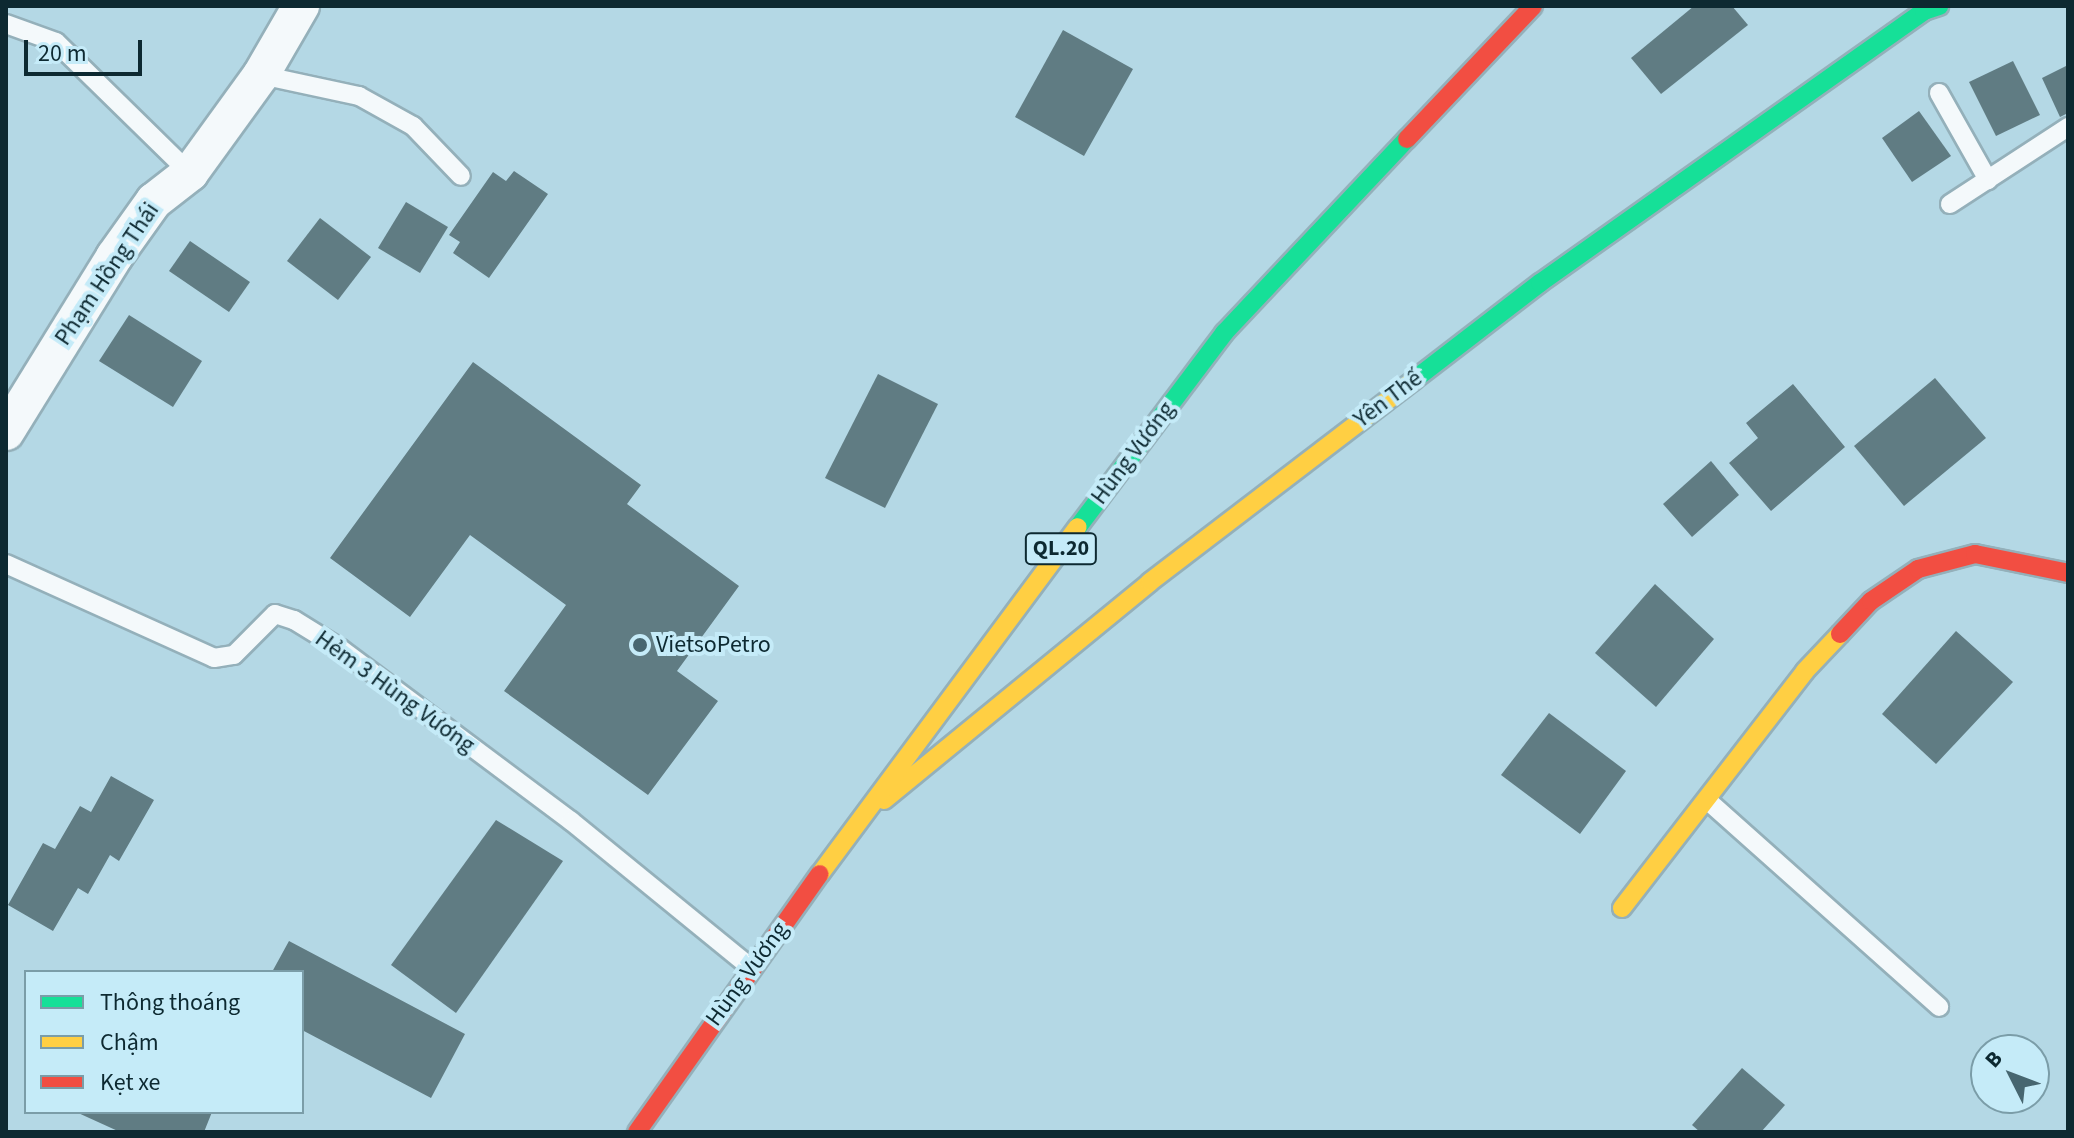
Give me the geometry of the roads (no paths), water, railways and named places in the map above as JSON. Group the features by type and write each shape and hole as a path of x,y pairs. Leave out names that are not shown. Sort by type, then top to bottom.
{"main road":[{"name":"Hùng Vương","path":"637,1132 858,821 1224,333 1533,6"},
{"name":"Yên Thế","path":"858,821 1150,582 1540,283 1911,20 1939,6"},
{"path":"1622,908 1805,671 1871,601 1918,569 1975,554 2068,573"}],"street":[{"name":"Phạm Hồng Thái","path":"6,432 114,257 154,201 190,173 261,75 301,6"}],"lane":[{"path":"6,24 56,42 190,173"},
{"path":"261,75 359,96 413,126 461,176"},
{"path":"1939,93 1988,180"},
{"path":"1950,204 2068,127"},
{"name":"Hẻm 3 Hùng Vương","path":"6,564 214,658 234,655 275,614 294,620 341,649 558,811 751,968"},
{"path":"1707,800 1939,1007"}],"place":[{"name":"VietsoPetro","path":"640,645"}]}
